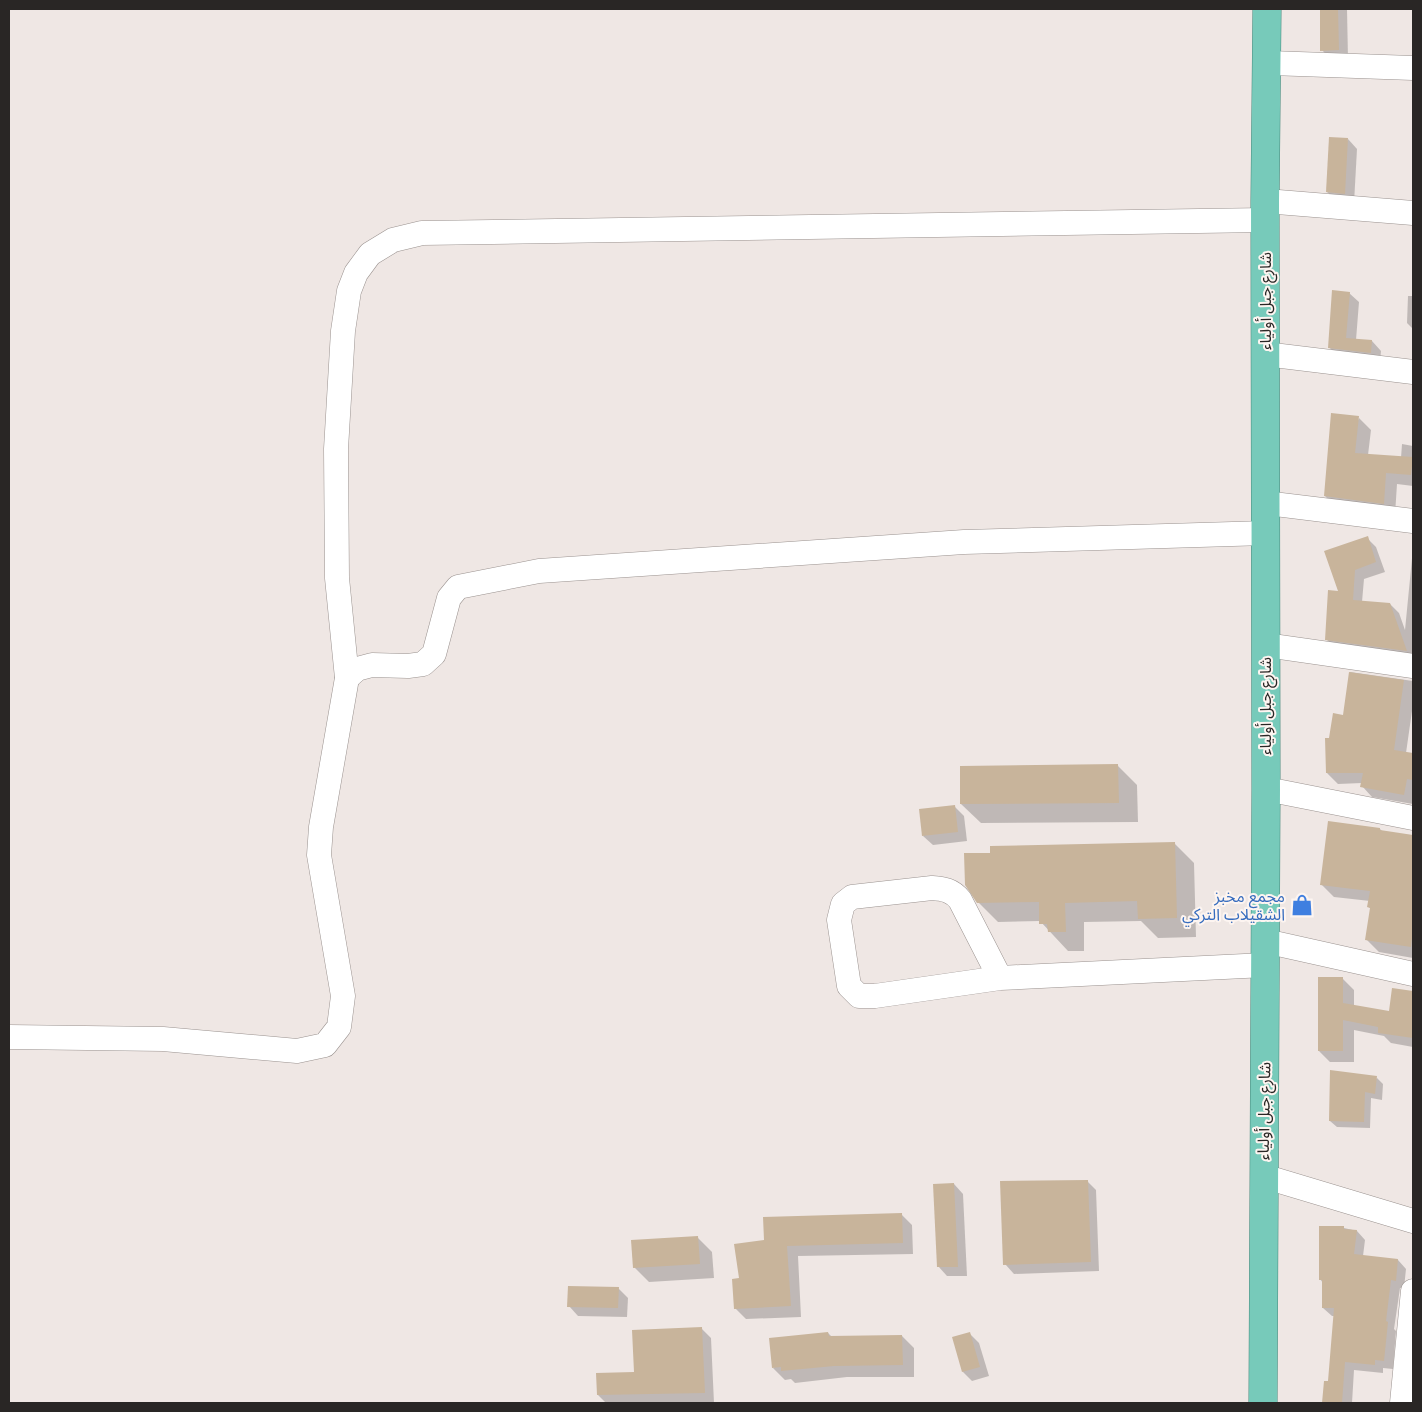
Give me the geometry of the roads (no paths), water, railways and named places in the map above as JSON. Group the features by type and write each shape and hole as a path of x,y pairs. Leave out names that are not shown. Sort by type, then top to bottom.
{"highway":[{"name":"شارع جبل أولياء","path":"1263,1403 1267,9"}],"street":[{"path":"1267,63 1413,68"},
{"path":"9,1037 163,1040 297,1051 324,1045 339,1027 343,996 319,855 320,836 348,678 337,578 336,449 343,331 349,291 356,273 370,254 393,240 422,232 1265,210 1413,213"},
{"path":"1265,354 1413,372"},
{"path":"1266,503 1413,521"},
{"path":"348,678 357,669 372,665 408,666 423,664 434,654 449,598 458,587 540,570 964,542 1266,533"},
{"path":"1265,645 1413,666"},
{"path":"1266,789 1413,818"},
{"path":"1000,978 960,900 954,893 945,889 932,888 852,897 841,908 839,920 848,986 859,996 875,996 1000,978 1265,953 1413,974"},
{"path":"1263,1176 1413,1221"},
{"path":"1402,1403 1410,1366 1413,1291"}],"place":[{"name":"مجمع مخبز الشقيلاب التركي","path":"1302,905"}]}
